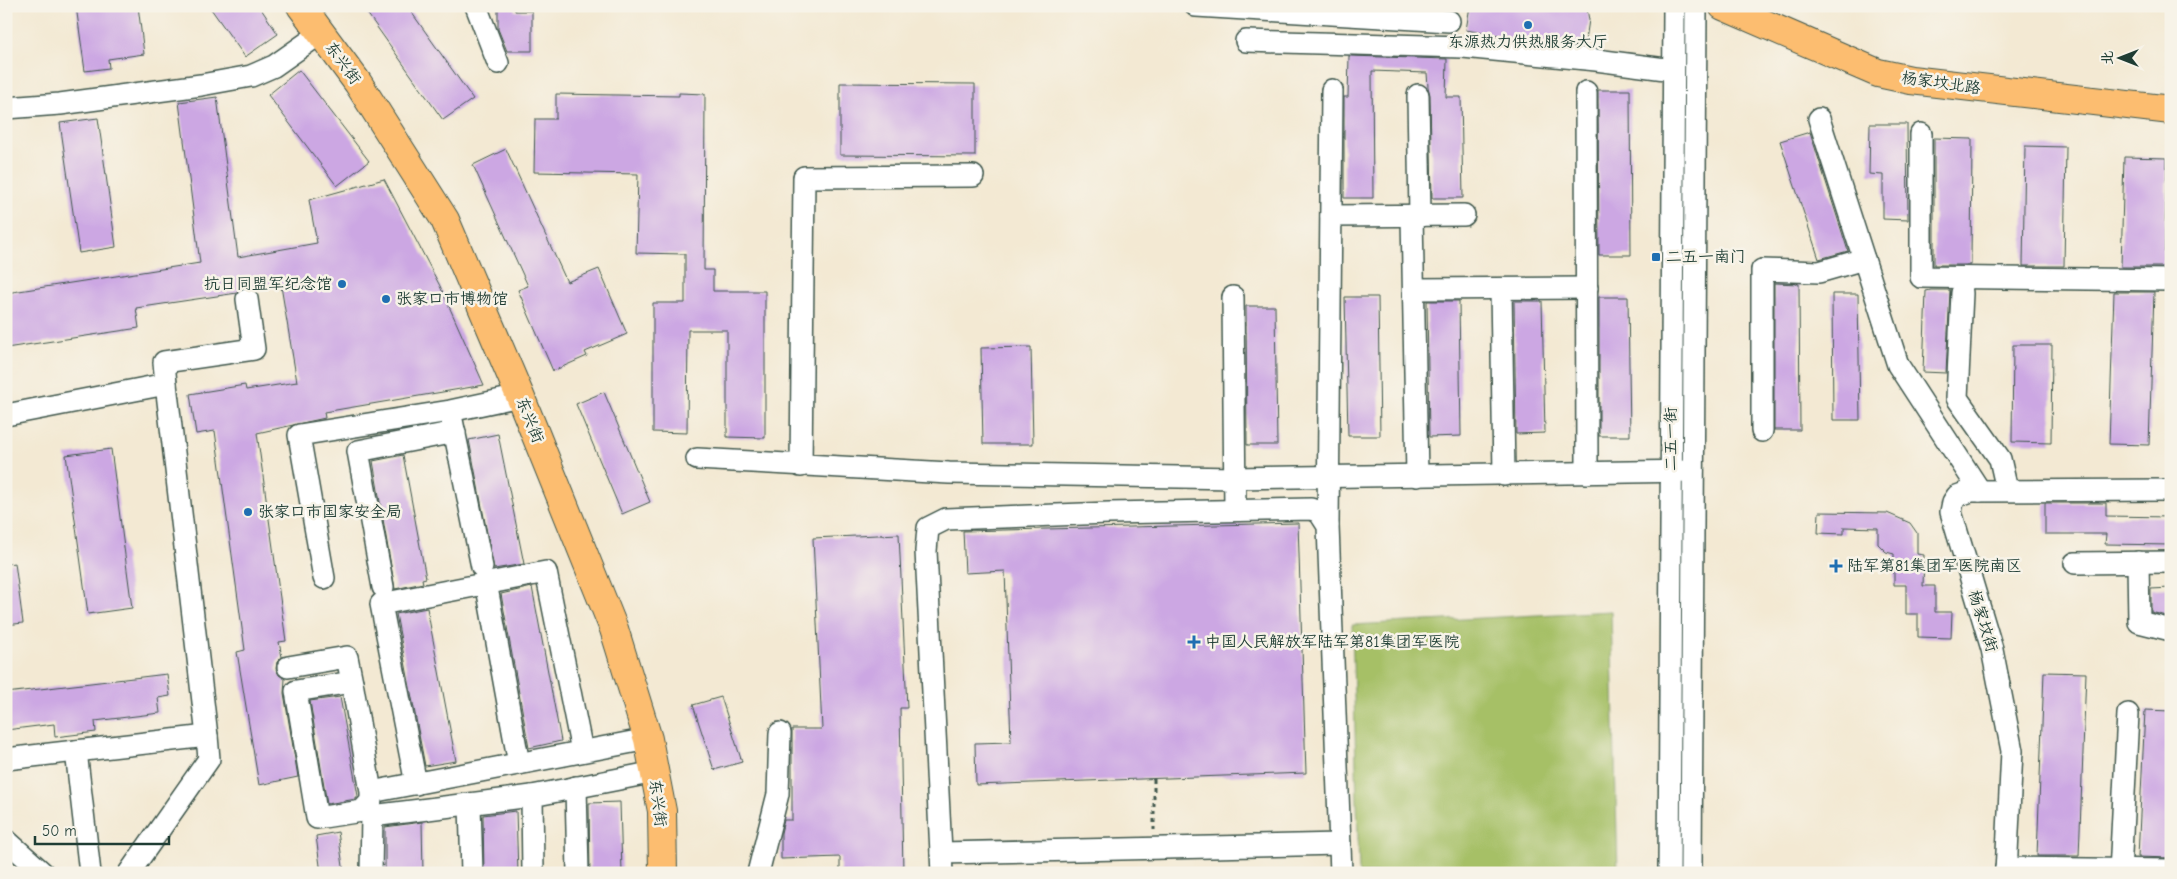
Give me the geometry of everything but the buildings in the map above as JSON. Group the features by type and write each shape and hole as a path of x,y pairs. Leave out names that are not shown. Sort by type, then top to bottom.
{"main road":[{"name":"东兴街","path":"301,6 326,20 367,67 456,206 523,356 628,624 664,742 678,815 680,873"},
{"name":"杨家坟北路","path":"1723,6 1878,72 1911,80 2171,110"},
{"name":"杨家坟北路","path":"1766,6 1882,58 1915,66 2171,91"},
{"name":"东兴街","path":"326,20 358,83 445,220 520,396 614,629 648,738 662,810 663,873"}],"street":[{"path":"476,6 498,63"},
{"path":"1196,6 1331,10 1448,21"},
{"name":"二五一街","path":"1669,873 1674,6"},
{"name":"二五一街","path":"1691,873 1696,6"},
{"path":"6,108 60,104 201,85 251,76 274,66 326,20"},
{"path":"1246,41 1463,47 1596,60 1673,70"},
{"path":"1332,90 1328,526 1341,873"},
{"path":"1586,92 1587,473"},
{"path":"1417,476 1414,289 1418,95"},
{"path":"1819,119 1898,365 1980,491"},
{"path":"1921,134 1921,277 2171,280"},
{"path":"801,466 804,177 973,176"},
{"path":"1330,216 1464,215"},
{"path":"1762,431 1762,270 1819,272 1864,259"},
{"path":"1414,289 1587,288"},
{"path":"1501,289 1504,475"},
{"path":"1962,293 1957,398 2000,459 2007,490"},
{"path":"1233,297 1236,510"},
{"path":"129,873 209,759 164,362 254,349 247,299"},
{"path":"6,414 166,384"},
{"path":"324,578 299,435 450,411 520,396"},
{"path":"450,411 484,575 519,764"},
{"path":"383,587 358,451 455,432"},
{"path":"696,459 949,473 1235,478 1693,471"},
{"name":"杨家坟街","path":"2006,870 2012,751 1992,649 1951,512 1957,496 1964,492 2007,490 2171,490"},
{"path":"1328,526 1319,512 1311,509 946,519 928,528 926,551 941,863 1155,848 1340,844"},
{"path":"2138,562 2139,622 2171,630"},
{"path":"2075,563 2171,562"},
{"path":"416,784 381,604 484,575 546,572 582,751"},
{"path":"288,668 347,658 352,682 371,792 371,802 362,811 317,818 296,691 352,682"},
{"path":"2120,871 2128,714"},
{"path":"758,873 778,794 780,733"},
{"path":"6,759 207,736"},
{"path":"371,792 648,738"},
{"path":"76,751 90,873"},
{"path":"371,873 372,816 532,796 654,772"},
{"path":"576,787 578,873"},
{"path":"532,796 533,873"},
{"path":"470,805 472,873"},
{"path":"6,840 43,873"},
{"path":"2006,870 2171,870"}],"path":[{"path":"1154,779 1155,848"}],"green space":[{"path":"1611,611 1618,873 1359,873 1352,625"}],"place":[{"name":"东源热力供热服务大厅","path":"1528,25"},
{"name":"二五一南门","path":"1656,257"},
{"name":"抗日同盟军纪念馆","path":"342,284"},
{"name":"张家口市博物馆","path":"386,299"},
{"name":"张家口市国家安全局","path":"248,512"},
{"name":"陆军第81集团军医院南区","path":"1836,566"},
{"name":"中国人民解放军陆军第81集团军医院","path":"1194,642"}]}
